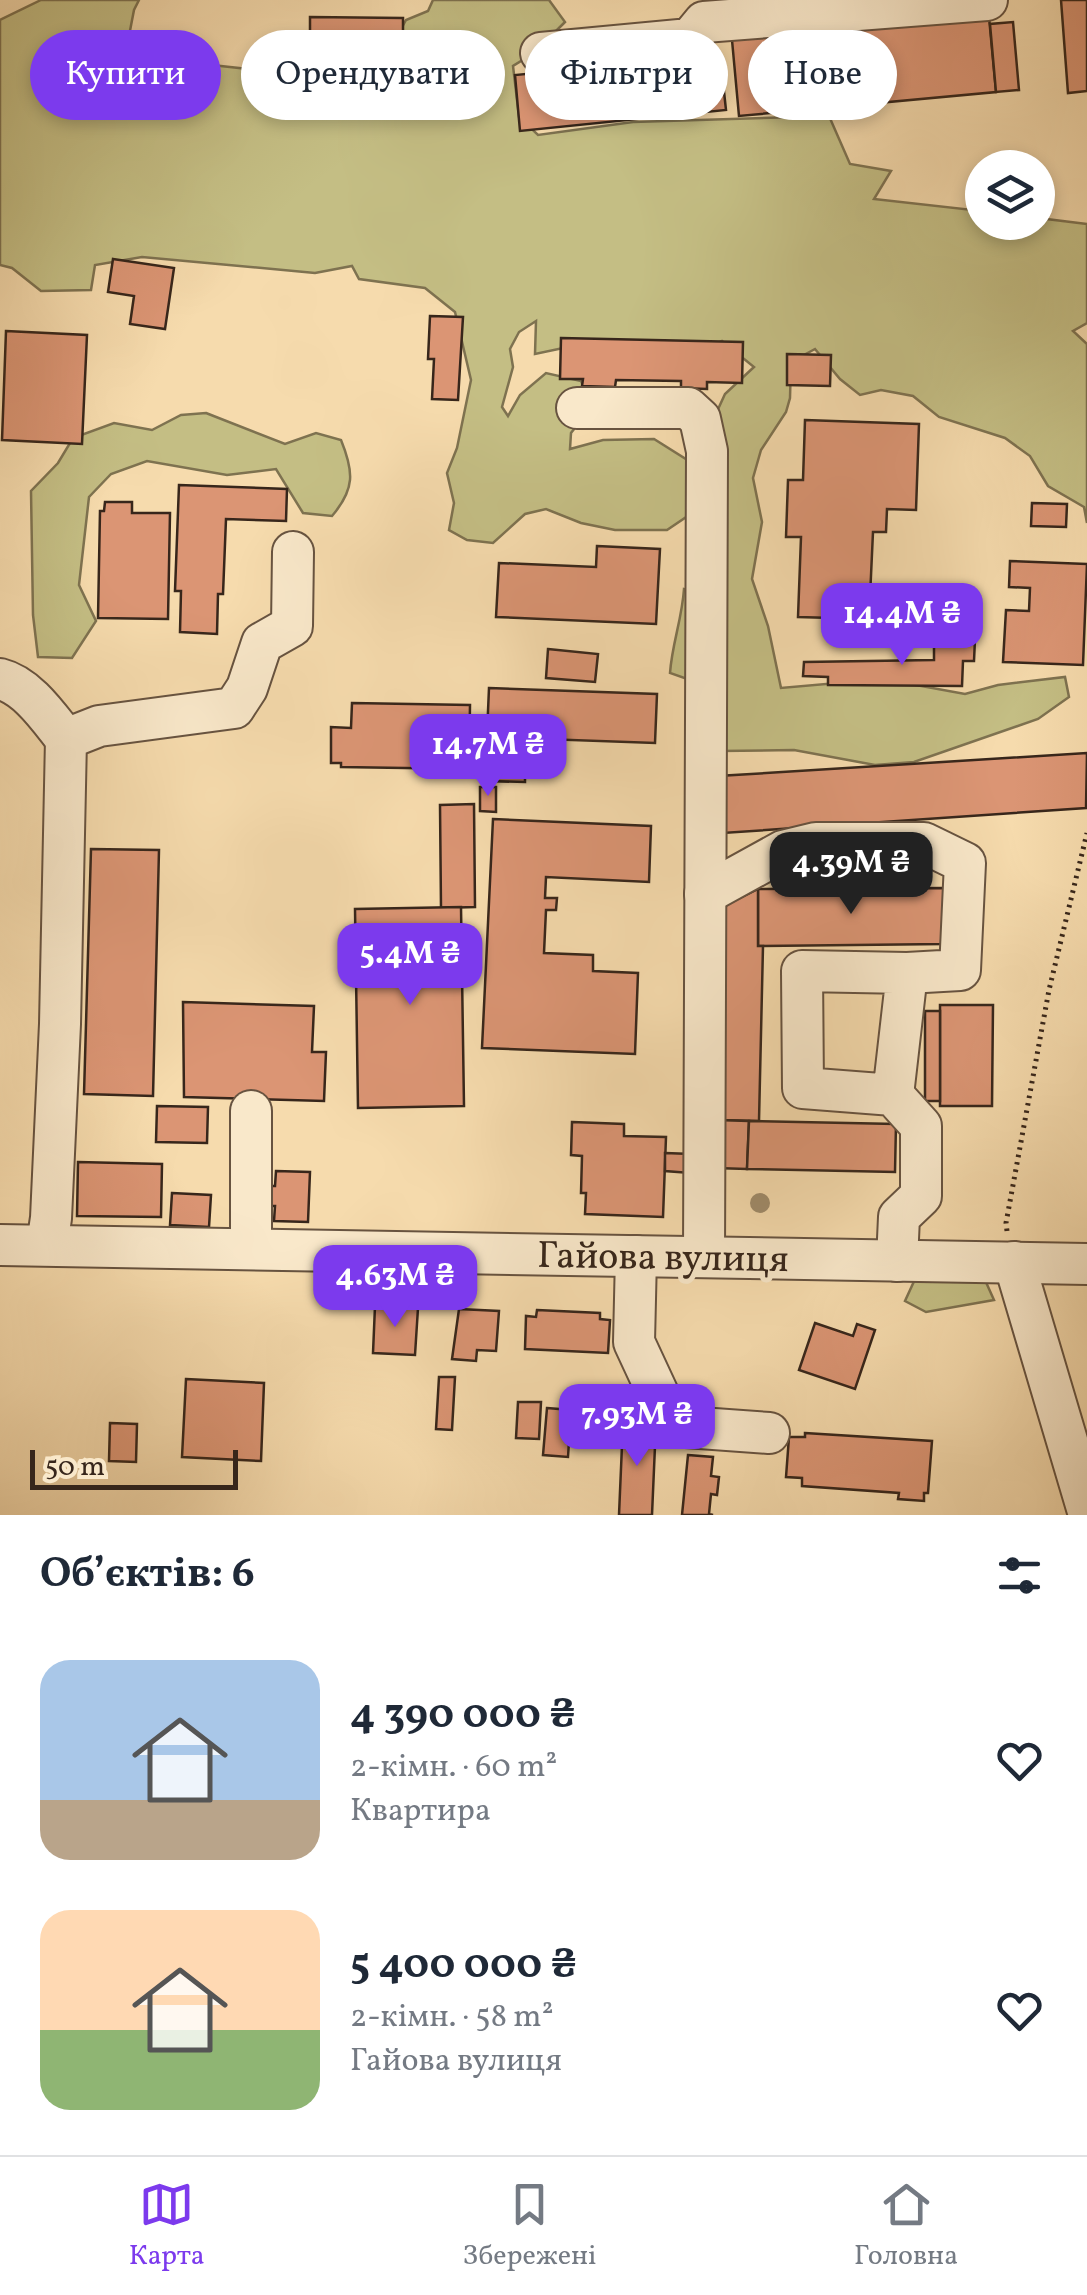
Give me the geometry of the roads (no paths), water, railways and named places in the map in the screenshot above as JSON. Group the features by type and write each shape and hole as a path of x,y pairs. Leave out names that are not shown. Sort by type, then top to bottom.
{"street":[{"path":"698,30 704,22 987,0"},
{"path":"577,408 688,408 700,419 708,451 704,1257"},
{"path":"66,739 99,726 234,708 247,688 262,643 292,626 293,552"},
{"path":"0,680 8,681 38,704 66,739 60,1024 52,1218 46,1245"},
{"path":"705,894 783,851 816,843 924,843 965,863 960,970 802,971 803,1088 893,1095 921,1126 920,1196 899,1216 897,1260"},
{"path":"893,1095 907,972"},
{"path":"251,1111 251,1248"},
{"name":"Гайова вулиця","path":"0,1244 1087,1264"},
{"path":"636,1256 634,1342 660,1398 686,1426 769,1432"},
{"path":"1014,1262 1087,1508"}]}
